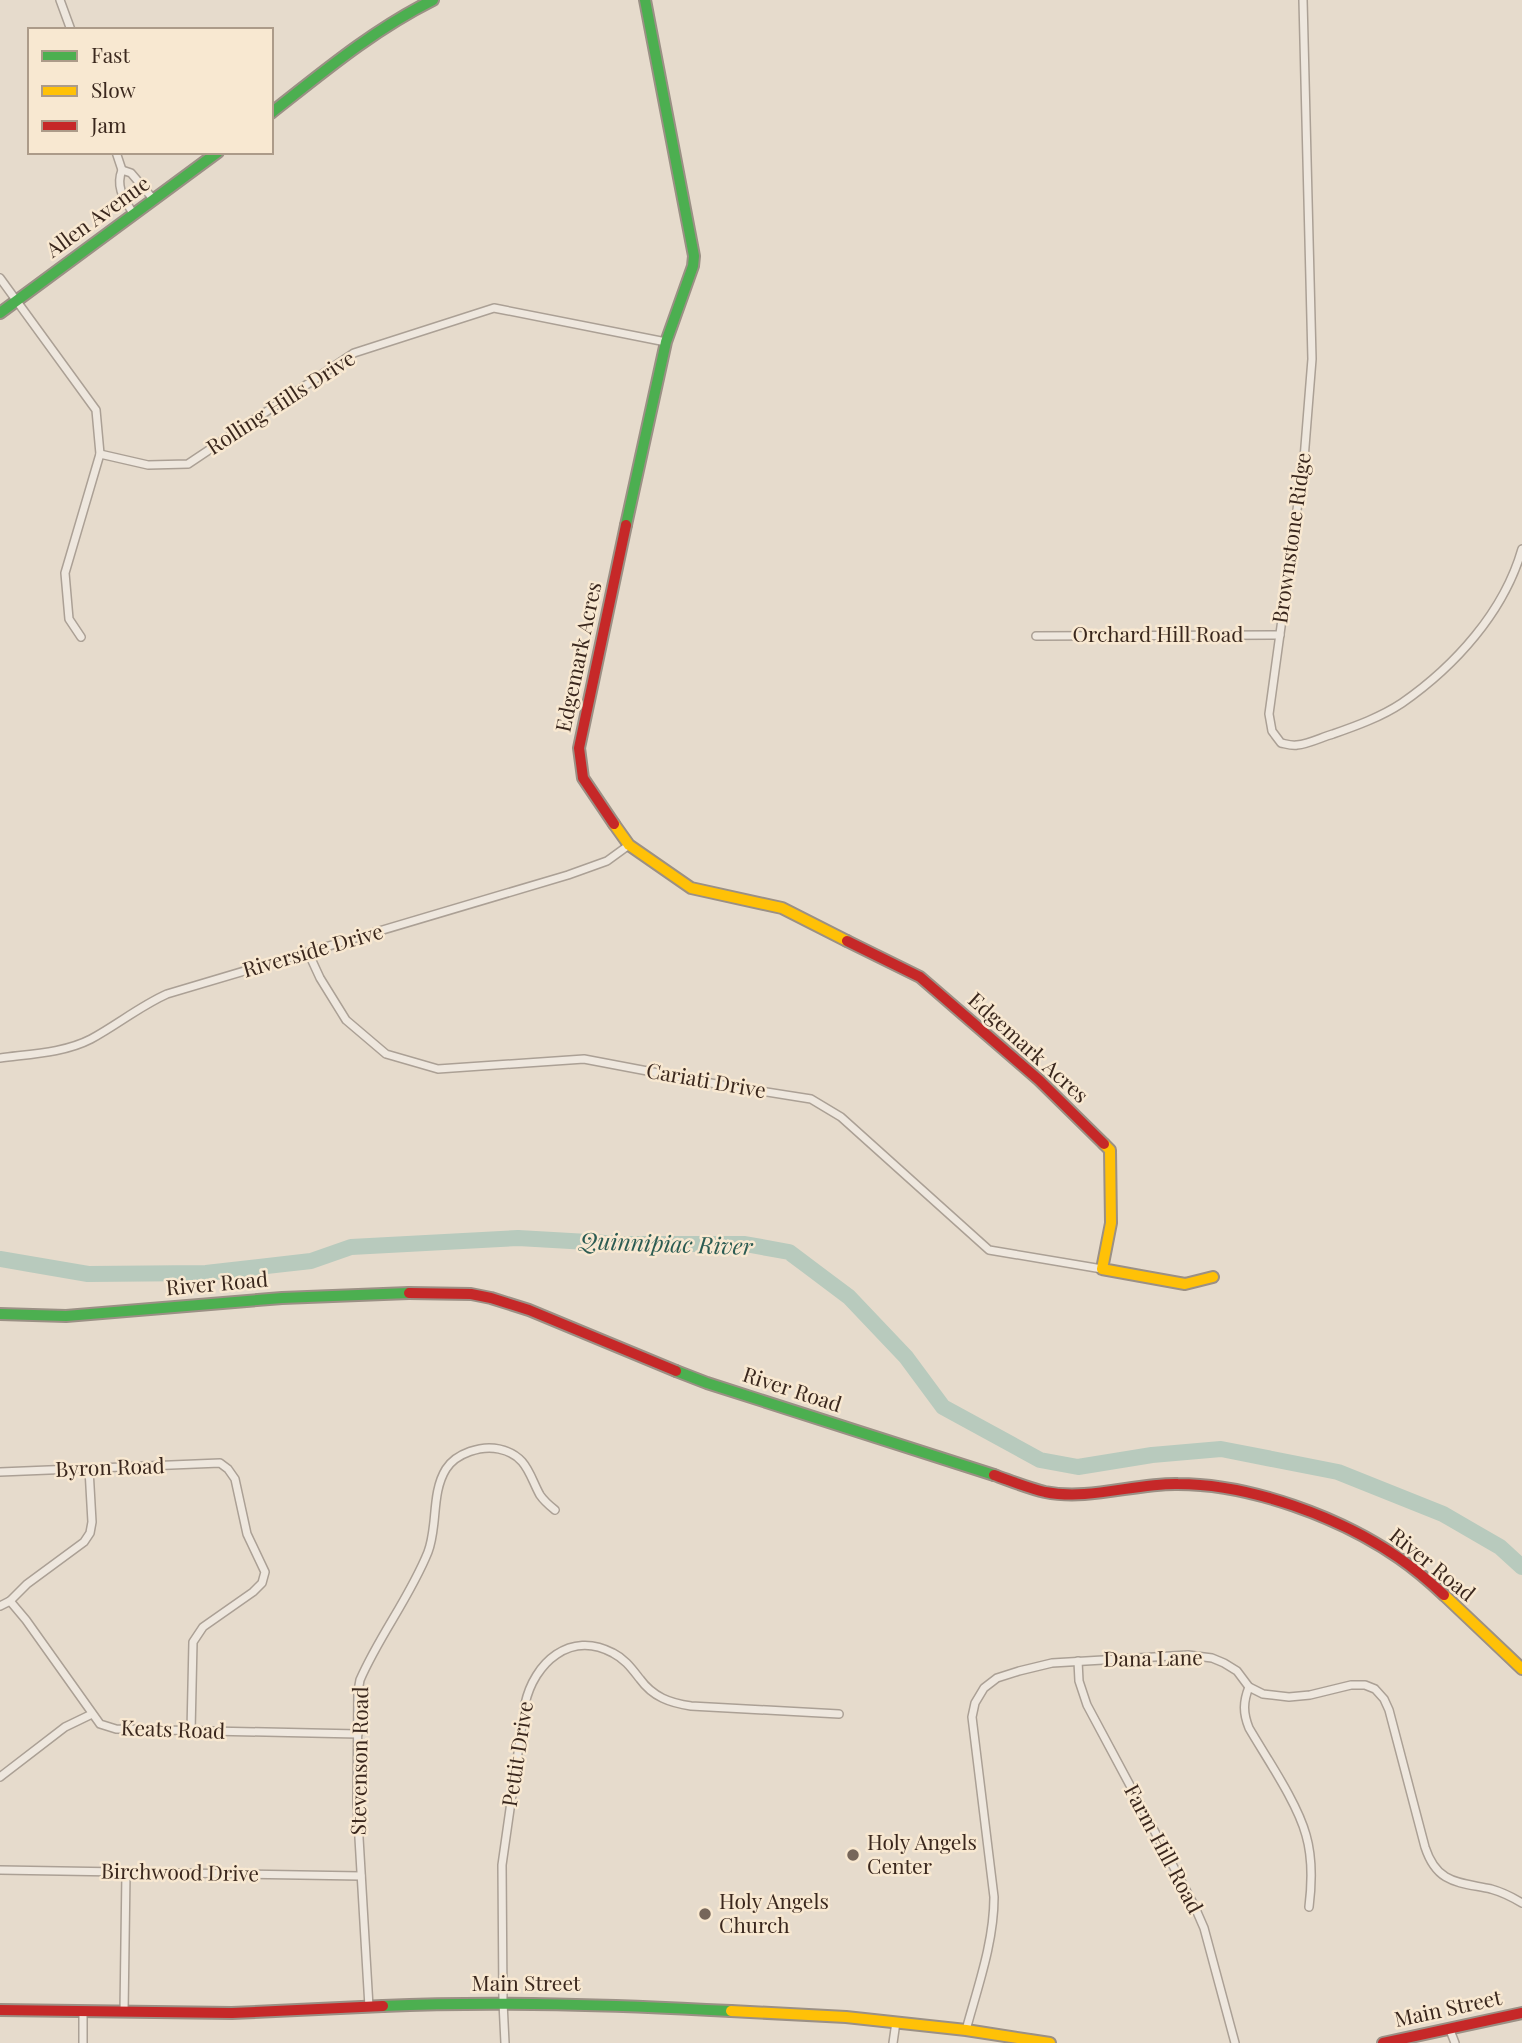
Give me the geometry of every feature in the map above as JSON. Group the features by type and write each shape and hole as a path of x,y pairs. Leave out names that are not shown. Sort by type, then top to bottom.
{"main road":[{"path":"273,111 375,33 433,0"},
{"name":"Edgemark Acres","path":"645,0 694,256 693,266 666,342 579,748 583,778 629,845 691,888 782,908 920,977 1039,1080 1110,1150 1111,1223 1102,1269"},
{"name":"Allen Avenue","path":"0,313 215,154"},
{"path":"1102,1269 1185,1284 1213,1277"},
{"name":"River Road","path":"0,1314 66,1316 249,1300 425,1292 491,1297 707,1383 1022,1486 1054,1493 1082,1495 1192,1483 1234,1490 1316,1516 1364,1536 1399,1558 1437,1589 1522,1669"},
{"name":"Main Street","path":"0,2010 242,2013 503,2002 695,2008 896,2022 1049,2043"},
{"name":"Main Street","path":"1383,2043 1522,2013"}],"street":[{"path":"60,0 70,28"},
{"name":"Brownstone Ridge","path":"1303,0 1312,359 1304,458 1269,713 1272,732 1281,743 1297,745 1368,720 1400,704 1437,675 1472,639 1499,604 1522,549"},
{"path":"117,154 122,170 119,178 120,189 134,215"},
{"path":"122,170 131,173 154,200"},
{"path":"0,278 96,410 100,454 65,573 69,619 81,637"},
{"name":"Rolling Hills Drive","path":"100,454 148,465 188,464 354,353 494,308 666,342"},
{"name":"Orchard Hill Road","path":"1036,636 1280,635"},
{"name":"Riverside Drive","path":"0,1058 74,1046 167,994 581,871 607,861 629,845"},
{"name":"Cariati Drive","path":"308,952 345,1020 386,1054 438,1069 584,1059 811,1099 841,1117 989,1250 1102,1269"},
{"name":"Stevenson Road","path":"369,2007 357,1804 360,1680 418,1577 430,1548 439,1484 447,1468 458,1458 471,1451 486,1448 500,1449 514,1455 534,1479 540,1495 555,1510"},
{"name":"Byron Road","path":"0,1472 220,1463 228,1469 234,1479 247,1534 265,1572 262,1583 253,1592 204,1627 193,1642 191,1731"},
{"path":"0,1606 84,1542 90,1533 92,1522 89,1469"},
{"name":"Keats Road","path":"10,1601 100,1724 116,1729 358,1734"},
{"name":"Pettit Drive","path":"505,2043 502,1865 528,1688 534,1676 554,1655 568,1648 582,1646 611,1652 632,1668 649,1690 674,1704 839,1714"},
{"name":"Dana Lane","path":"966,2030 994,1915 971,1717 984,1688 997,1678 1052,1663 1200,1655 1224,1663 1237,1671 1249,1687 1263,1695 1310,1695 1351,1685 1364,1685 1374,1689 1384,1699 1389,1710 1425,1847 1436,1870 1457,1883 1505,1894 1522,1903"},
{"name":"Farm Hill Road","path":"1078,1661 1079,1681 1087,1705 1204,1928 1235,2043"},
{"path":"1249,1687 1244,1699 1244,1715 1249,1728 1293,1803 1307,1837 1312,1884 1309,1907"},
{"path":"0,1777 65,1727 92,1714"},
{"name":"Birchwood Drive","path":"0,1870 361,1876"},
{"path":"124,2012 126,1872"},
{"path":"83,2011 83,2043"},
{"path":"893,2043 896,2022"},
{"path":"1450,2030 1455,2043"}],"waterway":[{"name":"Quinnipiac River","path":"0,1259 88,1274 206,1273 311,1261 351,1247 518,1238 623,1244 745,1244 789,1252 849,1297 906,1357 943,1407 1040,1460 1078,1467 1152,1455 1221,1449 1338,1472 1443,1514 1500,1547 1522,1567"}],"traffic: fast":[{"path":"273,111 369,38 433,0"},
{"path":"626,525 666,342 693,266 694,256 645,0"},
{"path":"0,313 215,154"},
{"path":"0,1314 66,1316 282,1298 409,1293"},
{"path":"676,1371 994,1475"},
{"path":"383,2006 557,2004 731,2011"}],"traffic: slow":[{"path":"614,824 629,845 691,888 782,908 847,941"},
{"path":"1104,1144 1110,1150 1111,1223 1102,1269 1185,1284 1213,1277"},
{"path":"1444,1595 1522,1669"},
{"path":"731,2011 846,2017 966,2030 1050,2043"}],"traffic: jam":[{"path":"614,824 583,778 579,748 626,525"},
{"path":"847,941 920,977 1039,1080 1104,1144"},
{"path":"409,1293 471,1294 491,1298 529,1310 676,1371"},
{"path":"994,1475 1045,1492 1062,1494 1178,1484 1206,1485 1264,1497 1322,1517 1376,1543 1411,1567 1444,1595"},
{"path":"0,2010 232,2013 383,2006"},
{"path":"1383,2043 1522,2013"}],"place":[{"name":"Holy Angels Center","path":"853,1855"},
{"name":"Holy Angels Church","path":"705,1914"}]}
